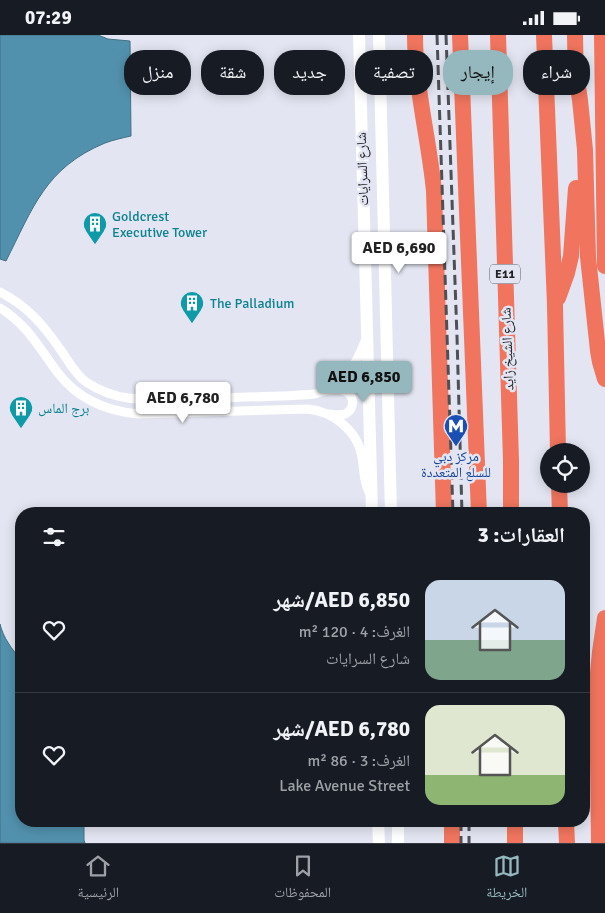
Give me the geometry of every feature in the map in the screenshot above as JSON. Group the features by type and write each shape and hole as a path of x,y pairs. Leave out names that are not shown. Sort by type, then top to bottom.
{"highway":[{"path":"414,35 415,66 434,191 444,507"},
{"path":"460,35 479,507"},
{"name":"شارع الشيخ زايد","path":"498,35 511,507"},
{"path":"544,35 555,305 558,443"},
{"path":"575,35 575,50"},
{"path":"602,35 605,266"},
{"path":"555,305 567,273 573,237 576,180 576,95"},
{"path":"579,95 586,150 587,237 590,277 598,351 605,379"},
{"path":"559,493 560,507"},
{"path":"599,843 597,683 605,618"},
{"path":"452,827 452,843"},
{"path":"566,827 567,843"}],"main road":[{"name":"شارع السرايات","path":"359,35 372,507"},
{"name":"شارع السرايات","path":"379,35 390,507"},
{"path":"378,827 379,843"},
{"path":"398,827 398,843"}],"street":[{"path":"0,292 26,308 39,321 77,373 86,382 112,395 127,398 158,399 308,395 329,390 343,390 352,398 353,404 346,413 340,415 307,409 138,414 106,408 92,402 68,384 28,330 0,308"},
{"path":"329,390 355,364 368,334"},
{"path":"329,414 352,432 357,441 363,459 365,483 372,495"}],"water":[{"path":"0,35 98,35 108,39 130,41 130,50 124,50 124,95 131,95 131,136 105,143 85,153 54,177 33,207 6,261 0,259"},
{"path":"0,624 3,634 15,653 15,827 84,827 85,843 0,843"}],"railway":[{"path":"437,35 453,507"},
{"path":"446,35 462,507"},
{"path":"461,827 461,843"},
{"path":"469,827 469,843"}],"place":[{"name":"Goldcrest Executive Tower","path":"95,245"},
{"name":"The Palladium","path":"192,324"},
{"name":"برج الماس","path":"21,429"},
{"name":"مركز دبي للسلع المتعددة","path":"456,447"}]}
